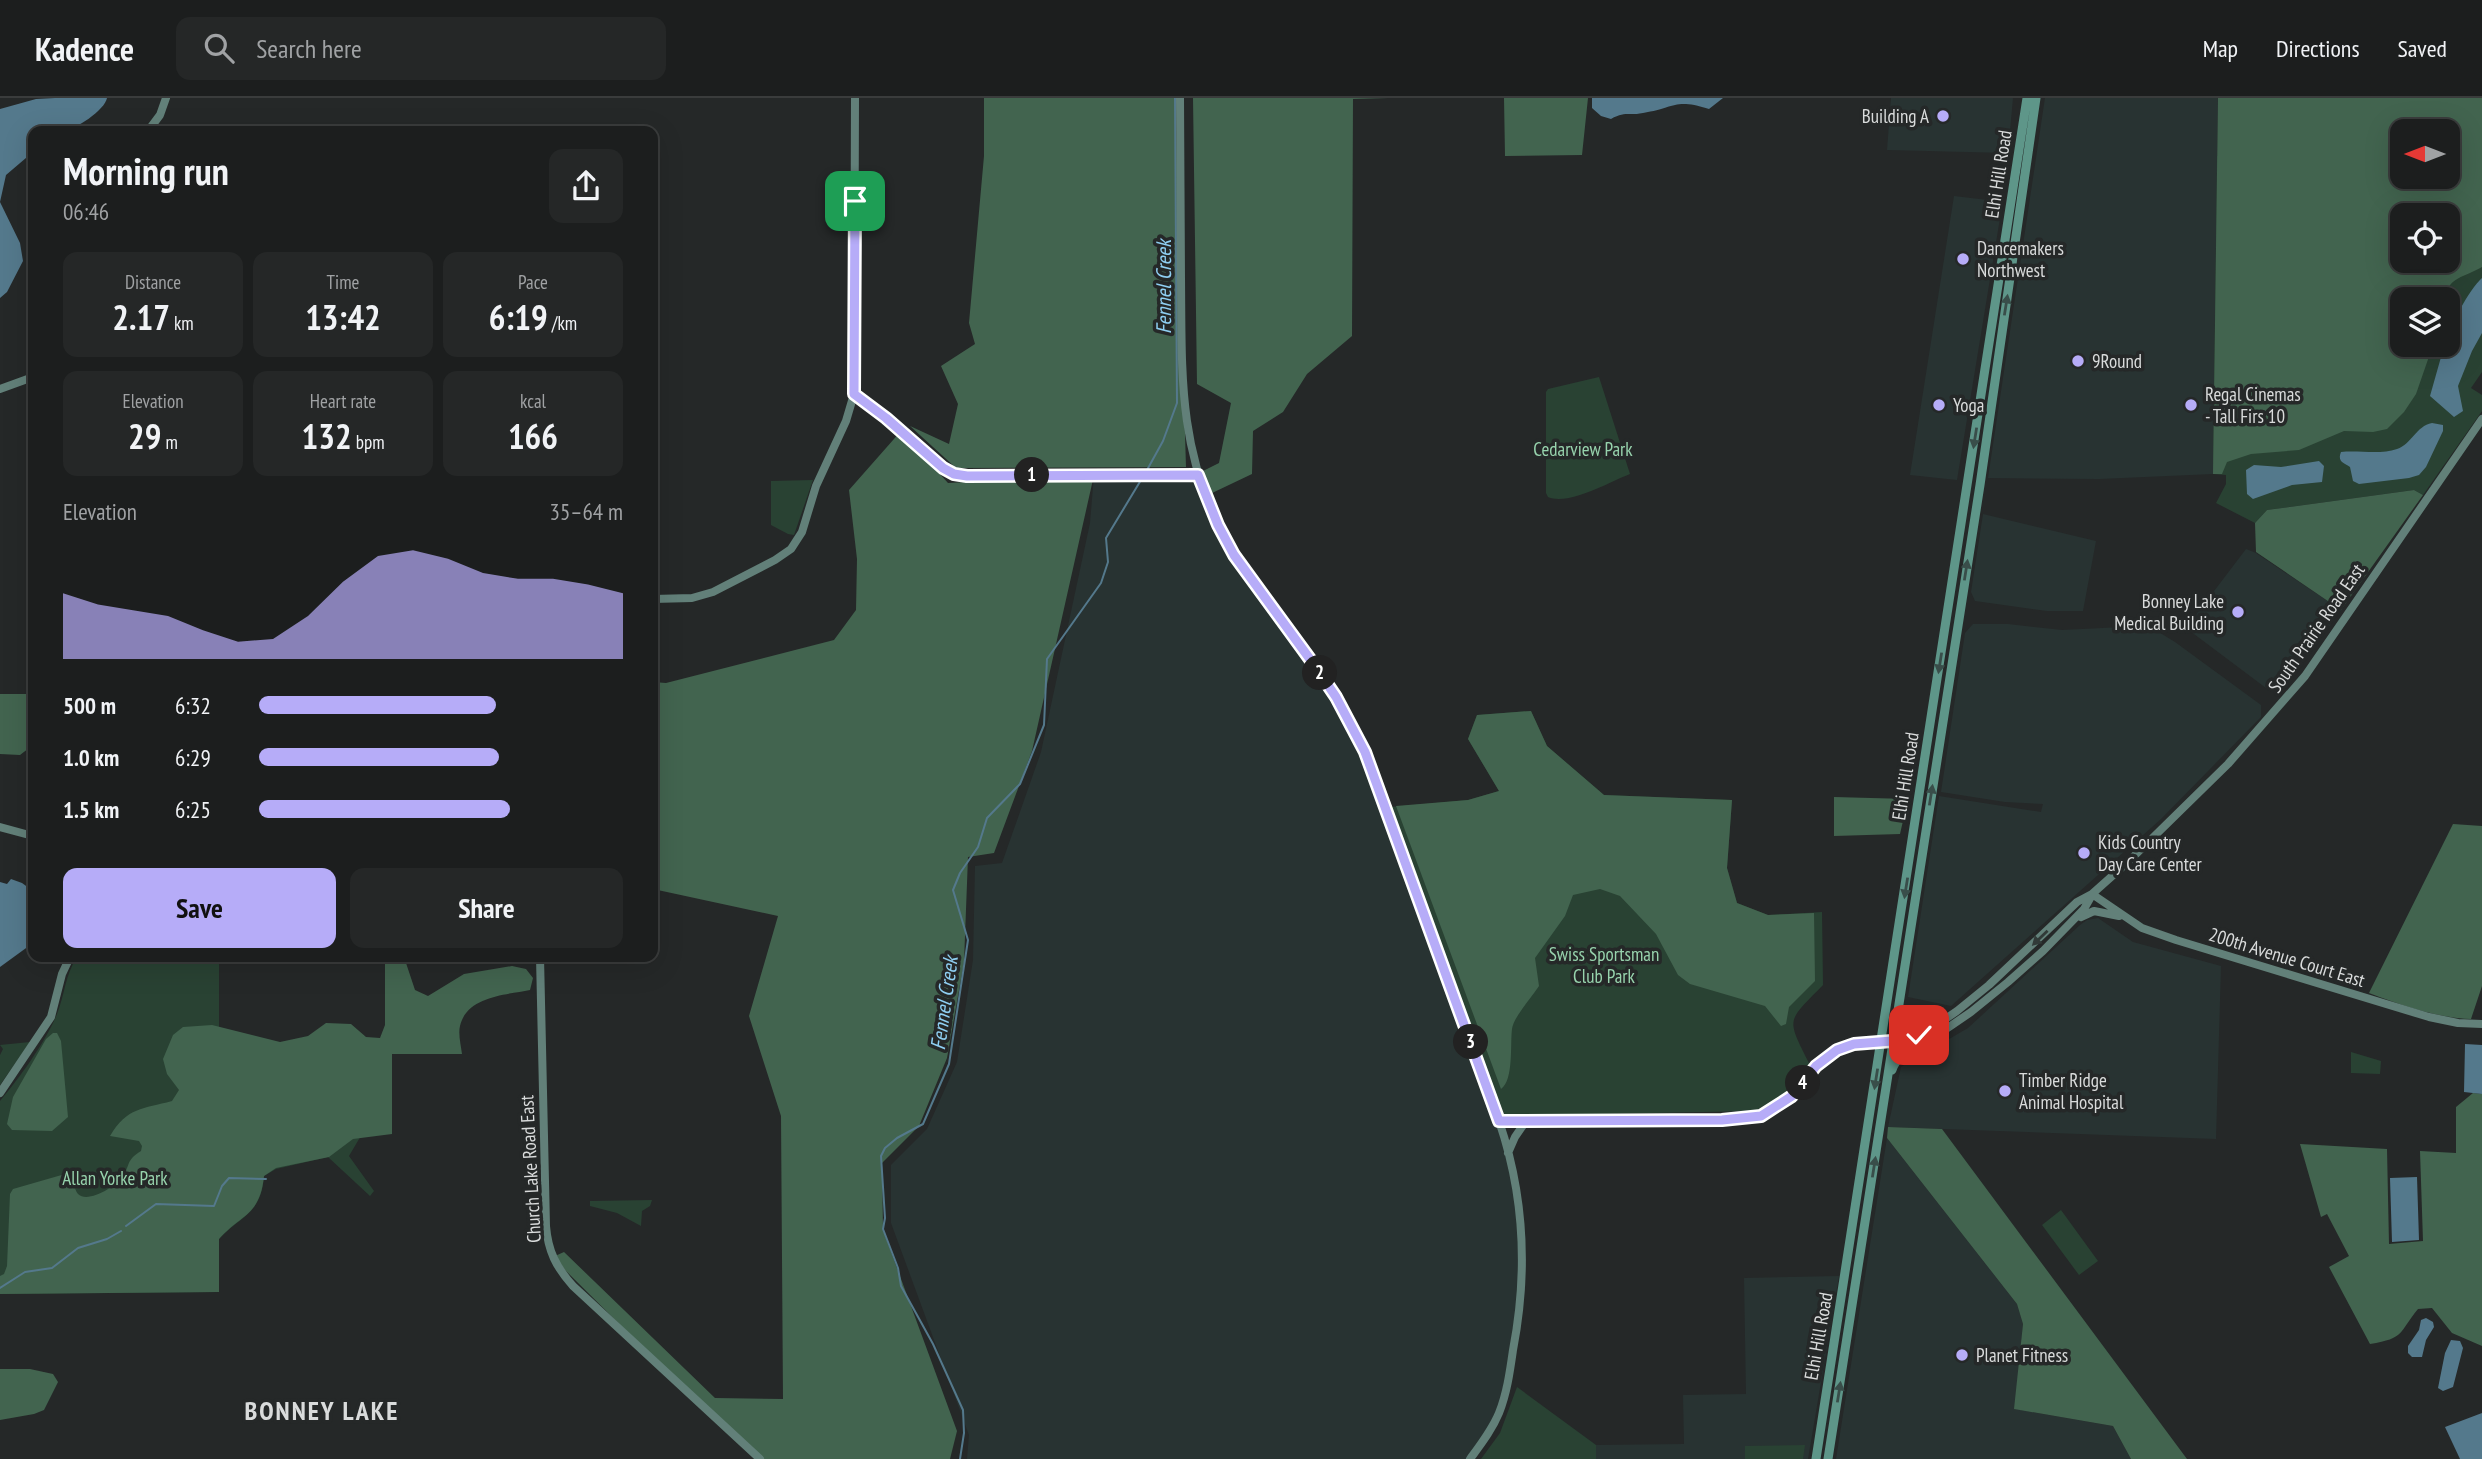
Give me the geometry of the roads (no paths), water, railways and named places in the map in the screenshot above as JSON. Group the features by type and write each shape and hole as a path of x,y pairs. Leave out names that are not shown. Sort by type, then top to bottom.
{"main road":[{"name":"Elhi Hill Road","path":"1816,1459 1887,1041 2027,98"},
{"name":"Elhi Hill Road","path":"1828,1459 1885,1096 1887,1041 1901,982 1980,485 2036,98"},
{"path":"1901,982 1900,1020 1905,1028 1923,1033"},
{"path":"1885,1096 1895,1061 1928,1044 1933,1038"}],"street":[{"path":"152,126 166,98"},
{"path":"658,599 692,598 713,592 791,549 802,532 816,486 846,421 854,394 855,98"},
{"path":"1180,98 1182,371 1186,420 1198,475 1218,525 1234,555 1336,697 1365,752 1499,1121 1514,1176 1524,1262 1521,1307 1505,1396 1493,1426 1470,1459"},
{"path":"0,389 28,379"},
{"path":"854,394 943,468 954,474 1198,475"},
{"name":"South Prairie Road East","path":"1887,1041 1899,1036 1923,1033 1957,1011 2015,963 2077,902 2092,894 2215,777 2284,703 2320,657 2482,419"},
{"path":"0,827 28,835"},
{"name":"South Prairie Road East","path":"1887,1041 1899,1046 1933,1038 2008,982 2084,909 2092,894"},
{"name":"200th Avenue Court East","path":"2092,894 2142,928 2175,940 2440,1020 2482,1024"},
{"path":"2072,921 2094,911 2125,917"},
{"path":"0,1093 51,1017 68,962"},
{"name":"Church Lake Road East","path":"540,962 546,1226 552,1256 573,1286 760,1459"},
{"path":"1499,1121 1722,1120 1761,1116 1792,1096 1816,1066 1831,1054 1854,1044 1887,1041"},
{"path":"1508,1153 1526,1121"}],"water":[{"path":"107,98 101,108 77,126 28,126 28,156 6,175 0,202 0,109 36,99"},
{"path":"1592,98 1723,98 1709,109 1681,104 1611,119 1601,116 1592,108"},
{"path":"0,202 20,243 23,261 7,292 0,298"},
{"path":"2482,278 2482,333 2458,386 2463,411 2454,417 2430,396 2441,357 2460,357 2460,310"},
{"path":"2432,423 2443,425 2443,431 2426,467 2419,475 2359,484 2353,481 2350,467 2341,460 2341,452 2384,452 2402,447 2422,428"},
{"path":"2319,461 2324,466 2322,482 2292,485 2253,499 2247,494 2246,470 2254,465 2281,467"},
{"path":"11,879 28,887 28,947 0,967 0,882 7,884"},
{"path":"2465,1044 2482,1045 2482,1094 2464,1092"},
{"path":"2417,1177 2419,1240 2392,1242 2390,1178"},
{"path":"2426,1318 2433,1322 2434,1327 2426,1340 2422,1357 2412,1357 2408,1353 2408,1346 2419,1330 2421,1320"},
{"path":"2451,1340 2460,1341 2463,1348 2453,1387 2443,1391 2438,1388 2445,1353"},
{"path":"2482,1413 2482,1459 2460,1459 2445,1427"}],"waterway":[{"name":"Fennel Creek","path":"1147,470 1163,441 1177,403 1175,98"},
{"name":"Fennel Creek","path":"960,1459 964,1433 963,1410 933,1344 901,1286 898,1268 883,1229 885,1218 881,1156 885,1148 897,1138 923,1124 949,1064 968,940 953,890 960,873 978,847 987,818 1020,784 1044,725 1047,659 1101,583 1108,562 1106,538 1141,480"},
{"path":"126,1226 156,1204 214,1206 222,1186 229,1178 266,1179"},
{"path":"0,1288 25,1272 52,1268 78,1248 107,1239 121,1231"}],"place":[{"name":"Building A","path":"1943,116"},
{"name":"Dancemakers Northwest","path":"1963,259"},
{"name":"9Round","path":"2078,361"},
{"name":"Yoga","path":"1939,405"},
{"name":"Regal Cinemas - Tall Firs 10","path":"2191,405"},
{"name":"Bonney Lake Medical Building","path":"2238,612"},
{"name":"Kids Country Day Care Center","path":"2084,853"},
{"name":"Timber Ridge Animal Hospital","path":"2005,1091"},
{"name":"Planet Fitness","path":"1962,1355"}],"district":[{"name":"BONNEY LAKE","path":"322,1410"}],"park label":[{"name":"Cedarview Park","path":"1583,449"},
{"name":"Swiss Sportsman Club Park","path":"1604,965"},
{"name":"Allan Yorke Park","path":"115,1178"}]}
